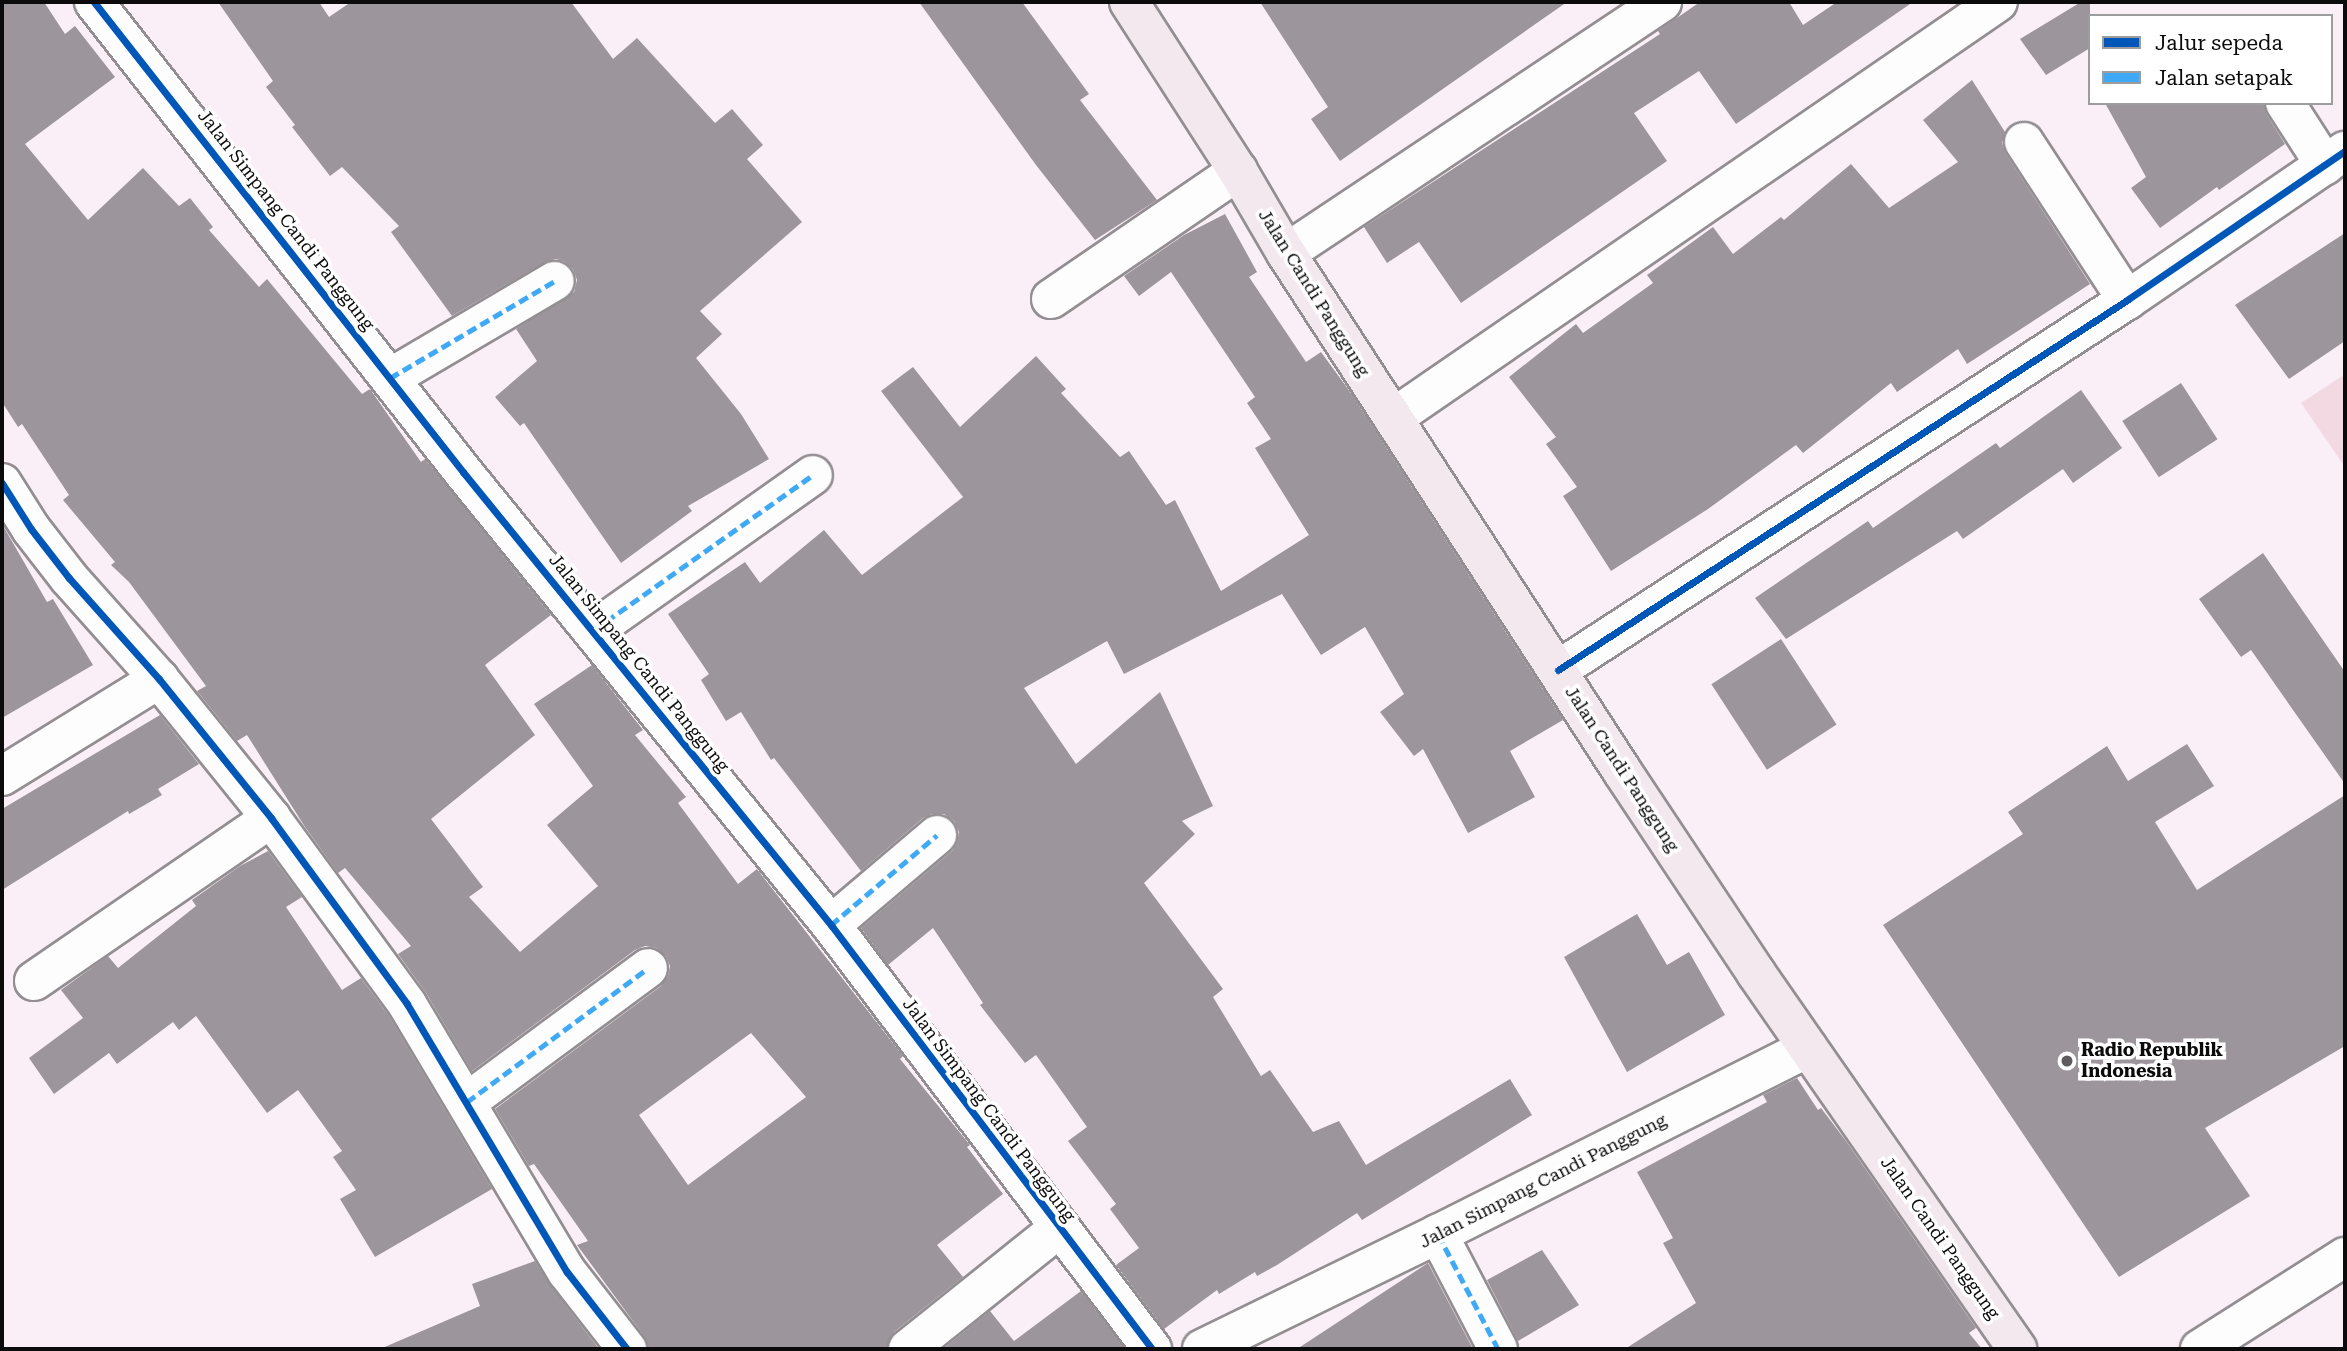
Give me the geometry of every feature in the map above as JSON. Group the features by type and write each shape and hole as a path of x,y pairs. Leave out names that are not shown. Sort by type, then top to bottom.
{"main road":[{"name":"Jalan Candi Panggung","path":"1129,2 1238,171 1286,253 1558,670 1808,1048 2017,1349"}],"street":[{"name":"Jalan Simpang Candi Panggung","path":"94,2 463,472 831,925 1058,1229 1152,1349"},
{"path":"1286,253 1662,2"},
{"path":"1393,418 1998,2"},
{"path":"1558,670 2127,300 2335,158 2287,105"},
{"path":"2024,142 2127,300"},
{"path":"1051,299 1238,171"},
{"path":"390,378 555,281"},
{"path":"594,630 813,475"},
{"path":"2,483 31,529 69,578 159,679 271,818 407,1004 467,1102 522,1201 567,1272 628,1349"},
{"path":"2,776 159,679"},
{"path":"34,981 271,818"},
{"path":"831,925 937,835"},
{"path":"467,1102 648,968"},
{"name":"Jalan Simpang Candi Panggung","path":"1202,1349 1808,1048"},
{"path":"908,1349 1058,1229"},
{"path":"1438,1234 1497,1349"},
{"path":"2200,1349 2345,1258"}],"shaded area":[{"path":"2345,374 2345,467 2301,403"}],"building":[{"path":"2,2 44,2 65,34 75,26 115,77 25,144 88,220 143,168 179,206 190,198 213,227 209,230 259,287 267,279 362,394 370,389 421,462 425,459 551,615 485,665 535,735 431,819 483,887 469,897 520,952 598,886 547,825 593,786 534,704 592,665 643,730 635,735 686,797 678,803 738,884 757,869 903,1056 900,1059 970,1145 967,1147 1003,1194 937,1245 963,1277 894,1332 887,1349 648,1349 644,1336 577,1245 588,1241 534,1164 529,1166 495,1109 661,986 668,976 670,966 666,956 656,948 645,946 635,950 472,1071 426,993 398,954 411,946 345,868 338,873 305,827 247,735 237,741 197,691 206,686 129,582 111,565 115,562 63,500 69,495 22,424 18,427 2,402","holes":["751,1033 806,1097 688,1185 639,1115"]},
{"path":"218,2 319,2 329,17 351,2 571,2 613,59 637,38 715,123 732,109 763,145 747,159 802,222 700,311 722,334 696,358 741,414 769,459 688,506 692,511 621,563 524,423 520,426 495,397 537,361 516,329 574,292 577,280 573,269 556,259 545,262 452,316 391,232 399,226 342,167 330,176 292,127 295,125 266,87 273,81"},
{"path":"919,2 1022,2 1089,94 1080,100 1157,200 1095,240 1036,165"},
{"path":"1260,2 1567,2 1340,161 1311,119 1328,107"},
{"path":"1700,2 1789,2 1803,25 1837,2 1913,2 1736,124 1699,71 1634,113 1667,161 1461,303 1419,242 1387,263 1364,227 1660,34 1658,31"},
{"path":"2081,2 2090,2 2088,49 2046,75 2020,39"},
{"path":"1972,80 2005,132 2002,143 2006,154 2090,284 1967,364 1958,349 1897,392 1891,383 1803,453 1796,445 1708,509 1611,571 1563,496 1577,487 1546,444 1556,437 1509,377 1576,324 1583,333 1653,283 1647,275 1713,227 1733,254 1781,217 1784,220 1851,164 1889,208 1958,162 1923,120"},
{"path":"2106,105 2264,105 2285,144 2219,190 2217,187 2160,228 2131,188 2146,177"},
{"path":"1225,214 1257,272 1249,277 1306,362 1321,352 1351,393 1563,720 1510,751 1535,797 1468,833 1423,749 1414,756 1380,712 1404,694 1365,627 1321,655 1282,594 1124,674 1107,641 1024,688 1076,764 1160,692 1213,806 1182,821 1195,834 1144,883 1223,989 1213,997 1261,1076 1270,1070 1313,1132 1339,1121 1366,1165 1510,1079 1532,1115 1362,1220 1357,1213 1257,1276 1255,1272 1219,1294 1217,1290 1164,1329 1116,1265 1139,1248 1110,1209 1116,1204 1068,1141 1087,1127 1036,1055 1025,1063 980,1005 983,1003 933,928 888,965 861,928 952,851 959,832 954,821 944,814 932,814 923,818 861,871 774,758 771,760 741,712 726,721 701,680 709,674 668,614 745,562 760,583 824,530 862,575 963,497 881,391 913,367 960,427 1036,356 1066,389 1061,393 1120,457 1129,451 1166,505 1175,500 1221,591 1309,535 1255,448 1271,439 1247,403 1255,397 1171,272 1139,296 1124,276 1184,235"},
{"path":"2345,233 2345,341 2289,379 2235,305"},
{"path":"2181,383 2217,439 2159,477 2122,421"},
{"path":"2081,390 2122,448 2073,483 2063,469 1963,539 1957,531 1786,639 1755,598 1868,521 1873,528 1996,443 2000,448"},
{"path":"2,524 47,602 53,599 93,665 2,718"},
{"path":"2263,553 2345,672 2345,784 2251,650 2241,657 2199,599"},
{"path":"1781,639 1837,725 1767,770 1711,684"},
{"path":"160,715 199,764 158,789 162,795 129,814 128,811 2,890 2,809"},
{"path":"2187,744 2214,786 2155,822 2197,890 2345,795 2345,1046 2205,1128 2250,1196 2119,1277 1883,925 2023,834 2008,812 2107,746 2128,781"},
{"path":"268,851 302,897 286,907 342,990 361,978 389,1016 492,1189 375,1257 340,1199 356,1190 333,1157 342,1151 298,1090 267,1113 196,1016 179,1030 173,1022 117,1064 109,1053 54,1094 29,1058 83,1018 61,990 108,956 118,968 196,906 192,900 240,866"},
{"path":"1637,914 1667,965 1689,952 1725,1015 1627,1072 1564,957"},
{"path":"1797,1078 1818,1110 1821,1108 1846,1141 1976,1328 1969,1333 1982,1349 1625,1349 1696,1303 1663,1243 1673,1238 1637,1172 1767,1102 1763,1095"},
{"path":"1542,1250 1579,1305 1518,1341 1487,1280"},
{"path":"535,1261 599,1349 380,1349 480,1306 472,1284"},
{"path":"1428,1263 1473,1349 1297,1349"},
{"path":"1081,1291 1125,1349 943,1349 990,1311 1014,1341"}],"marked path":[{"path":"390,378 555,281"},
{"path":"594,630 813,475"},
{"path":"831,925 937,835"},
{"path":"467,1102 648,968"},
{"path":"1438,1234 1498,1349"}],"cycle path":[{"path":"94,2 463,472 831,925 1152,1349"},
{"path":"1558,670 2127,300 2345,151"},
{"path":"2,483 31,529 69,578 159,679 271,818 407,1004 567,1272 627,1349"}],"place":[{"name":"Radio Republik Indonesia","path":"2067,1061"}]}
